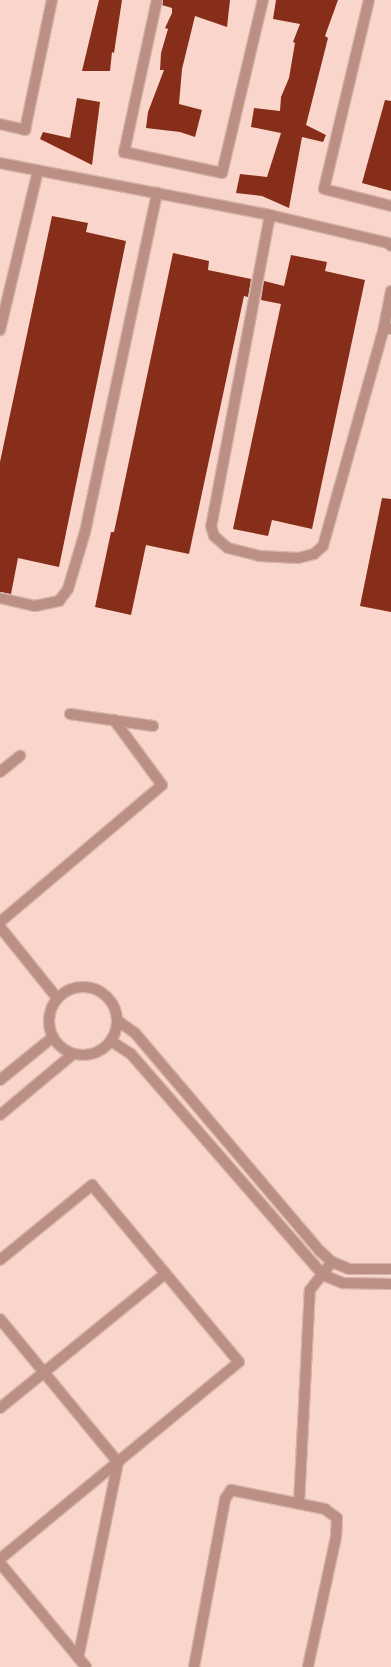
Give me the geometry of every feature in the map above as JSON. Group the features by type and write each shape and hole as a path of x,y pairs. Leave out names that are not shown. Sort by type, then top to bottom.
{"street":[{"path":"0,124 25,130 52,0"},
{"path":"157,0 124,152 222,173 263,0"},
{"path":"369,0 324,189 391,206"},
{"path":"0,163 270,215 388,243 391,246"},
{"path":"0,330 38,170"},
{"path":"0,598 35,606 59,601 68,589 85,532 157,193"},
{"path":"270,215 211,526 214,536 228,548 259,556 298,558 314,554 323,546 388,329 391,291"},
{"path":"70,714 153,726"},
{"path":"0,922 162,785 114,720"},
{"path":"0,772 20,756"},
{"path":"0,927 57,998"},
{"path":"81,986 95,988 106,995 114,1006 117,1020 110,1041 100,1051 87,1055 73,1054 61,1048 53,1037 48,1023 50,1010 57,998 68,989 81,986"},
{"path":"117,1020 135,1033 320,1251 332,1262 349,1269 391,1269"},
{"path":"0,1080 53,1037"},
{"path":"110,1041 131,1054 323,1275 343,1283 391,1284"},
{"path":"0,1115 73,1054"},
{"path":"0,1260 92,1185 239,1362 0,1559"},
{"path":"299,1504 310,1290 332,1262"},
{"path":"0,1408 43,1371 166,1274"},
{"path":"0,1319 118,1462"},
{"path":"78,1658 118,1462"},
{"path":"194,1667 225,1499 231,1490 325,1509 337,1518 336,1537 308,1667"},
{"path":"0,1563 86,1667"}],"building":[{"path":"99,0 122,0 110,71 82,71"},
{"path":"163,0 230,0 227,27 195,16 182,69 179,104 202,110 195,137 180,132 146,128 148,112 164,70 160,70 161,53 168,29 165,28 172,13 172,8 162,5"},
{"path":"276,0 338,0 325,36 328,38 306,125 326,135 323,142 302,137 289,208 262,196 236,193 240,174 267,177 281,133 251,127 254,108 280,111 281,97 289,78 295,43 293,42 300,24 273,19"},
{"path":"77,98 100,102 92,165 40,139 43,132 70,138"},
{"path":"385,100 391,101 391,191 362,183"},
{"path":"52,216 88,223 86,232 126,241 59,567 18,558 11,594 0,592 0,462"},
{"path":"173,253 209,261 208,270 251,279 248,297 244,296 189,554 146,545 131,615 95,607 111,532 114,532"},
{"path":"291,255 327,262 325,271 365,280 312,529 272,520 268,536 233,529 281,304 261,300 264,281 284,286"},
{"path":"382,498 391,499 391,612 360,606"}]}
